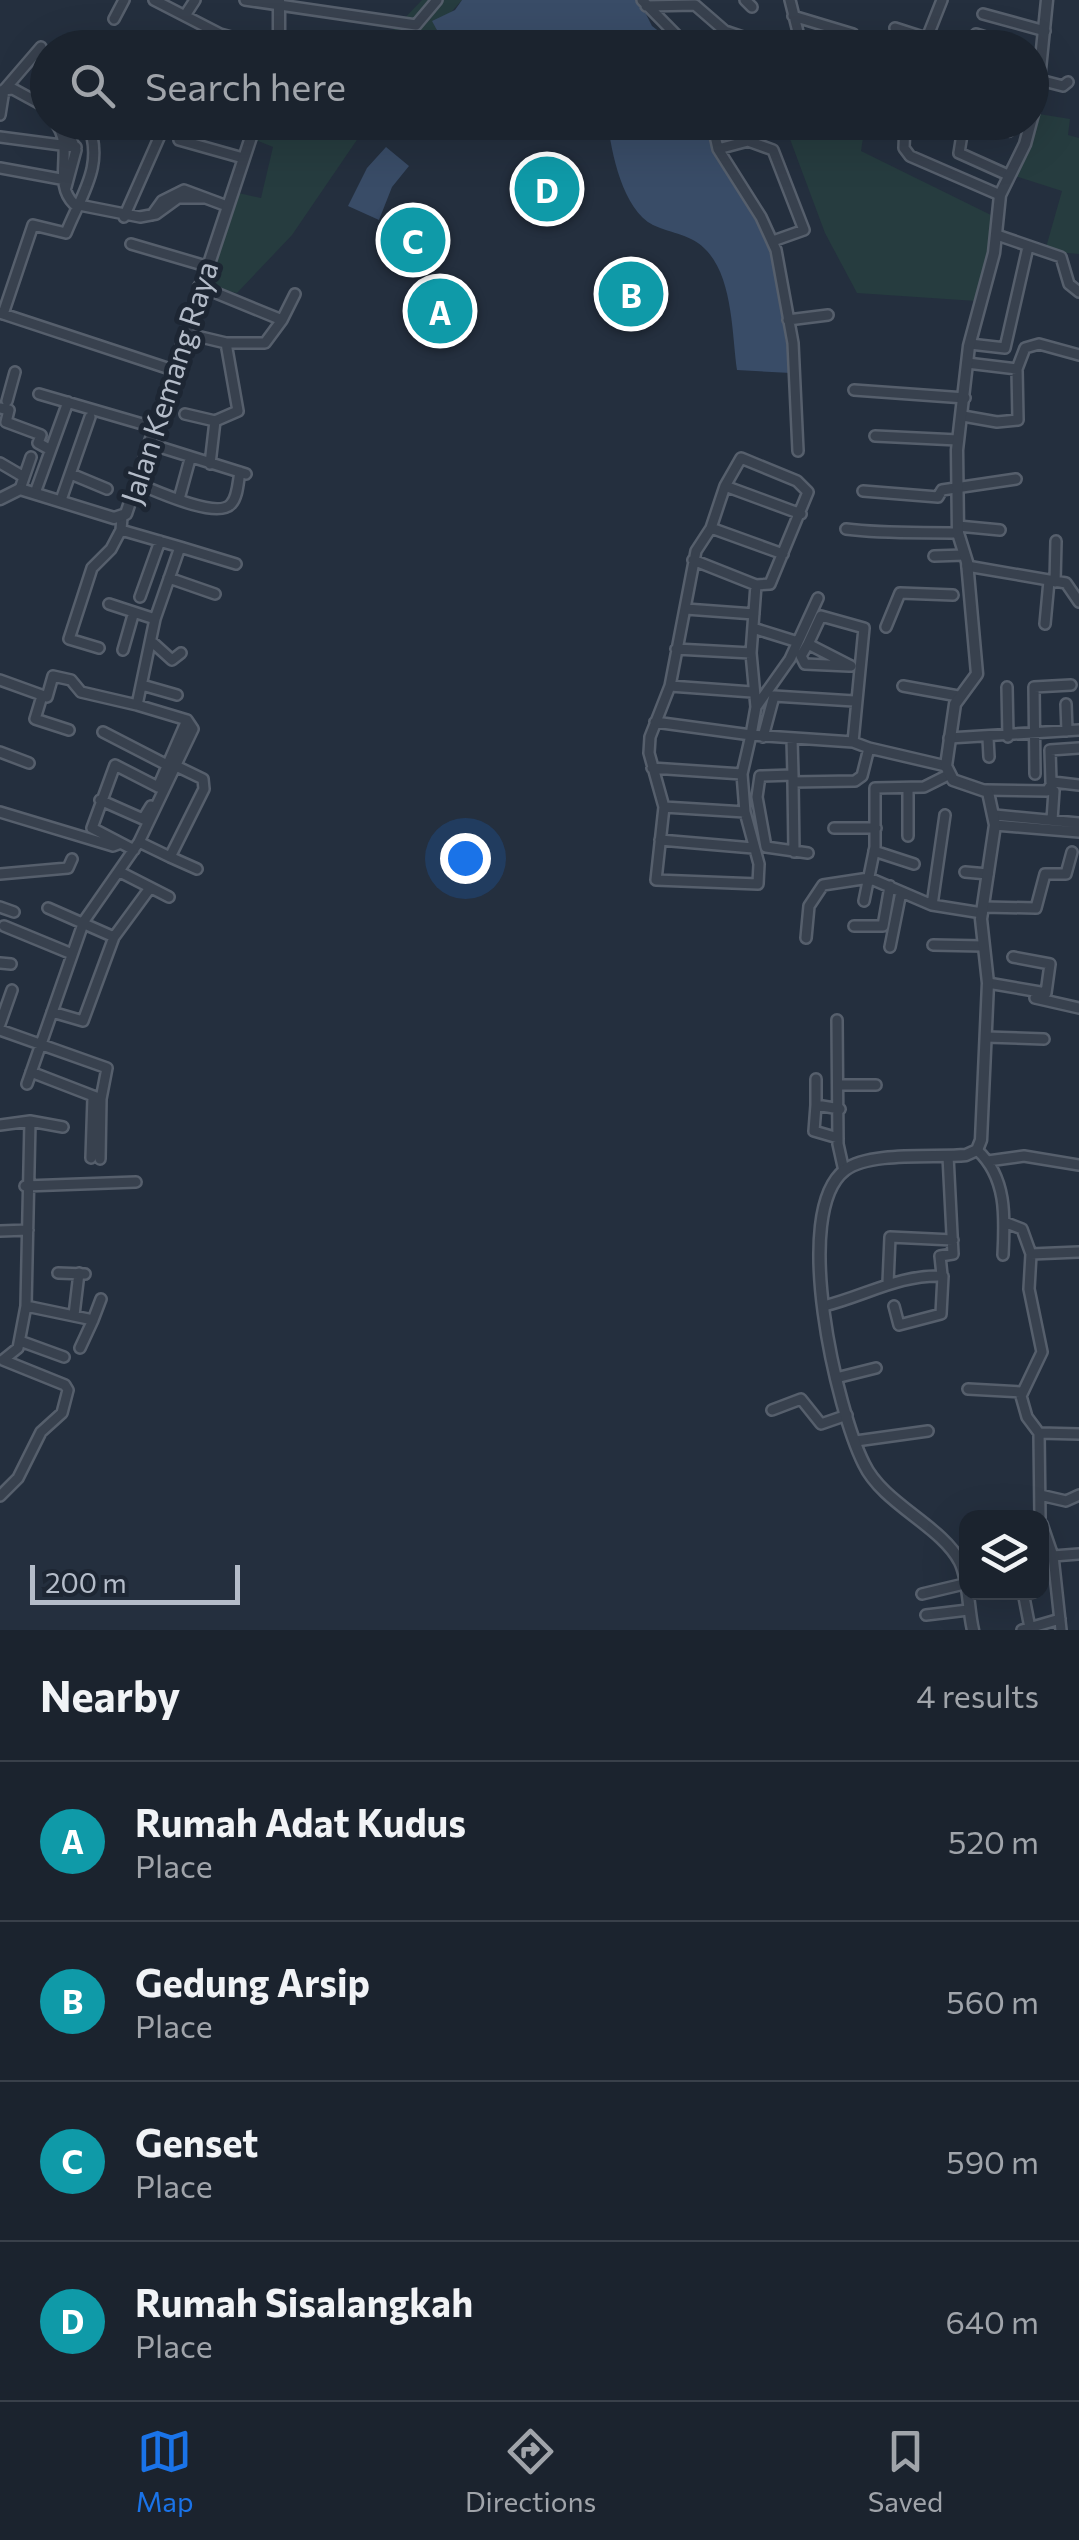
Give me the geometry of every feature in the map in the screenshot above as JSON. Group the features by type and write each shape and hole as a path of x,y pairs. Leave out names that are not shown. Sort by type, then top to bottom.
{"street":[{"path":"114,18 124,0"},
{"path":"154,0 213,30"},
{"path":"186,14 195,0"},
{"path":"244,0 416,25 437,1"},
{"path":"790,0 800,30"},
{"path":"929,30 942,0"},
{"path":"1045,30 1048,0"},
{"path":"644,3 689,2 725,30"},
{"path":"644,3 671,30"},
{"path":"280,4 280,30"},
{"path":"983,14 1041,30"},
{"path":"793,16 840,30"},
{"path":"894,28 898,30"},
{"path":"0,115 2,90 30,59"},
{"path":"1049,82 1062,86 1068,82"},
{"path":"2,90 30,97"},
{"path":"0,137 71,146"},
{"path":"67,140 71,146"},
{"path":"69,140 68,198 80,206 124,217 152,215 177,195 192,191 226,206"},
{"path":"90,140 95,166 66,234 33,225 2,313 173,370"},
{"path":"124,217 158,140"},
{"path":"179,140 243,158"},
{"name":"Jalan Kemang Raya","path":"20,489 122,517 156,428 199,286 250,140"},
{"path":"716,140 774,241 794,342 798,451"},
{"path":"904,140 910,156 1000,195"},
{"path":"961,140 959,153 1008,175"},
{"path":"864,901 874,851 875,788 932,786 947,770 948,738 958,696 977,674 958,529 958,440 970,344 997,235 1000,195 1025,140"},
{"path":"718,149 748,141 771,146 804,230 774,241"},
{"path":"0,168 66,183"},
{"path":"997,235 1062,257 1068,284 1079,292"},
{"path":"132,244 206,266"},
{"path":"970,344 1006,348 1028,247"},
{"path":"199,286 282,320"},
{"path":"184,333 226,344 265,343 296,294"},
{"path":"788,320 828,315"},
{"path":"185,414 215,421 238,411 226,344"},
{"path":"962,416 997,422 1018,420 1017,369 1025,348 1039,344 1079,355"},
{"path":"967,362 1017,369"},
{"path":"15,372 3,404 9,410 6,422 41,435 38,443 50,449"},
{"path":"0,382 11,386"},
{"path":"854,390 965,398"},
{"path":"39,394 156,428"},
{"path":"35,492 68,402"},
{"path":"61,500 90,418"},
{"path":"210,464 215,421"},
{"path":"876,436 958,440"},
{"path":"136,483 210,510 224,509 234,500 243,473 150,444"},
{"path":"0,499 5,492 20,489 30,457"},
{"path":"179,499 190,458"},
{"path":"694,560 756,584 770,584 801,514 807,488 737,459 694,560 670,686 648,746 664,807 654,871 660,883 755,886 760,881 745,812 742,774 756,707 821,616 864,628 855,666 854,742"},
{"path":"0,463 24,476"},
{"path":"71,474 107,489"},
{"path":"862,491 939,496 942,490 958,486 1016,479"},
{"path":"726,486 801,514"},
{"path":"98,648 68,639 92,568 111,549 121,530 122,517"},
{"path":"710,528 783,554"},
{"path":"846,529 894,536 904,531 1000,530"},
{"path":"121,530 236,564"},
{"path":"140,597 160,541"},
{"path":"1046,624 1056,541"},
{"path":"137,705 156,619 180,548"},
{"path":"934,556 991,567 1012,577 1070,585 1077,601"},
{"path":"169,578 215,594"},
{"path":"756,584 751,653 756,707"},
{"path":"886,627 900,593 953,595"},
{"path":"818,598 803,643 801,656 805,664 855,666"},
{"path":"109,604 156,619"},
{"path":"686,609 754,614"},
{"path":"124,650 133,614"},
{"path":"753,628 803,643 855,666"},
{"path":"151,641 172,660 181,653"},
{"path":"676,649 751,653"},
{"path":"0,680 47,697 53,676 71,680 92,696 187,720 137,846 84,921 27,1084"},
{"path":"142,685 177,695"},
{"path":"1036,774 1034,687 1071,685"},
{"path":"670,686 752,692"},
{"path":"903,686 958,696"},
{"path":"1007,687 1008,737"},
{"path":"42,696 35,719 69,730"},
{"path":"762,737 774,696 854,701"},
{"path":"948,738 1073,730 1066,704"},
{"path":"655,722 762,737 854,742 947,770 958,784 986,790 1047,791 1052,786 1079,785"},
{"path":"103,732 204,783 170,857"},
{"path":"988,738 989,757"},
{"path":"792,739 794,852"},
{"path":"808,852 766,847 757,797 760,776 854,781 862,776 868,748"},
{"path":"1052,820 1050,750 1079,748"},
{"path":"0,752 29,763"},
{"path":"158,787 115,765 92,828 122,843 197,869"},
{"path":"100,800 144,819 172,765"},
{"path":"652,768 742,774"},
{"path":"908,788 908,836"},
{"path":"986,790 995,820 982,910 988,987 977,1150 988,1161 1002,1195 1003,1254"},
{"path":"664,807 745,812"},
{"path":"0,812 113,846 122,843"},
{"path":"932,905 945,815"},
{"path":"995,820 1079,823"},
{"path":"995,820 1079,832"},
{"path":"834,828 876,828"},
{"path":"660,840 753,848"},
{"path":"874,851 914,864"},
{"path":"806,938 806,914 818,888 869,878 932,905 982,910 1036,908 1046,874 1066,874 1072,852"},
{"path":"0,874 64,869 72,859"},
{"path":"120,872 169,897"},
{"path":"965,872 988,874"},
{"path":"854,926 883,926 890,886"},
{"path":"52,1012 84,1021 114,936 150,888"},
{"path":"890,947 901,892"},
{"path":"0,907 14,912"},
{"path":"48,908 114,936"},
{"path":"4,926 72,954"},
{"path":"933,944 983,946"},
{"path":"988,987 1046,993 1050,964 1014,958"},
{"path":"988,987 1079,1008"},
{"path":"12,990 0,1027 105,1066 97,1098 96,1158"},
{"path":"838,1020 838,1138 844,1171"},
{"path":"986,1037 1044,1039"},
{"path":"31,1072 97,1098"},
{"path":"816,1079 814,1132 838,1138"},
{"path":"840,1085 876,1084"},
{"path":"816,1105 840,1109"},
{"path":"0,1125 30,1121 63,1127"},
{"path":"0,1496 18,1478 41,1432 62,1413 68,1390 65,1385 2,1360 20,1341 26,1306 25,1186 30,1121"},
{"path":"959,1560 871,1476 856,1442 836,1378 824,1306 819,1232 836,1182 844,1171 880,1160 977,1150"},
{"path":"894,1306 900,1325 942,1314 940,1256 953,1254 948,1156"},
{"path":"988,1161 1024,1156 1079,1165"},
{"path":"25,1186 136,1182"},
{"path":"1004,1222 1024,1231 1031,1254 1029,1290 1042,1352 1022,1392 1024,1412 1039,1433 1041,1510"},
{"path":"0,1231 28,1230"},
{"path":"888,1283 890,1237 953,1240"},
{"path":"1031,1254 1079,1252"},
{"path":"58,1273 82,1274 74,1315"},
{"path":"824,1306 858,1298 888,1283 942,1275"},
{"path":"80,1348 101,1299"},
{"path":"26,1306 94,1320"},
{"path":"20,1341 64,1357"},
{"path":"836,1378 876,1368"},
{"path":"968,1389 1022,1392"},
{"path":"772,1410 801,1400 821,1424 847,1416"},
{"path":"856,1442 928,1431"},
{"path":"1039,1433 1079,1434"},
{"path":"1040,1496 1066,1501 1079,1495"},
{"path":"1024,1600 1026,1629 1061,1625 1049,1544"},
{"path":"1053,1556 1079,1554"},
{"path":"1049,1574 1055,1574"},
{"path":"922,1594 959,1585"},
{"path":"966,1600 974,1630"},
{"path":"926,1615 968,1610"}],"green space":[{"path":"422,0 462,0 437,30 393,30"},
{"path":"1049,116 1070,119 1068,135 1079,138 1079,254 1045,251 1062,191 1015,176 1029,140 1049,140"},
{"path":"256,140 357,140 292,235 237,293 204,286 234,192 261,198 273,147"},
{"path":"790,140 863,140 861,151 997,218 976,301 857,293 825,233"}],"water":[{"path":"462,0 639,0 657,30 437,30 432,21 455,10"},
{"path":"611,140 712,140 717,157 771,246 791,373 737,370 727,292 716,263 695,241 643,218 626,194"},
{"path":"386,147 409,166 392,187 379,220 348,206 367,168"}],"place":[{"name":"Rumah Sisalangkah","path":"547,189"},
{"name":"Genset","path":"413,240"},
{"name":"Gedung Arsip","path":"631,294"},
{"name":"Rumah Adat Kudus","path":"440,311"}]}
